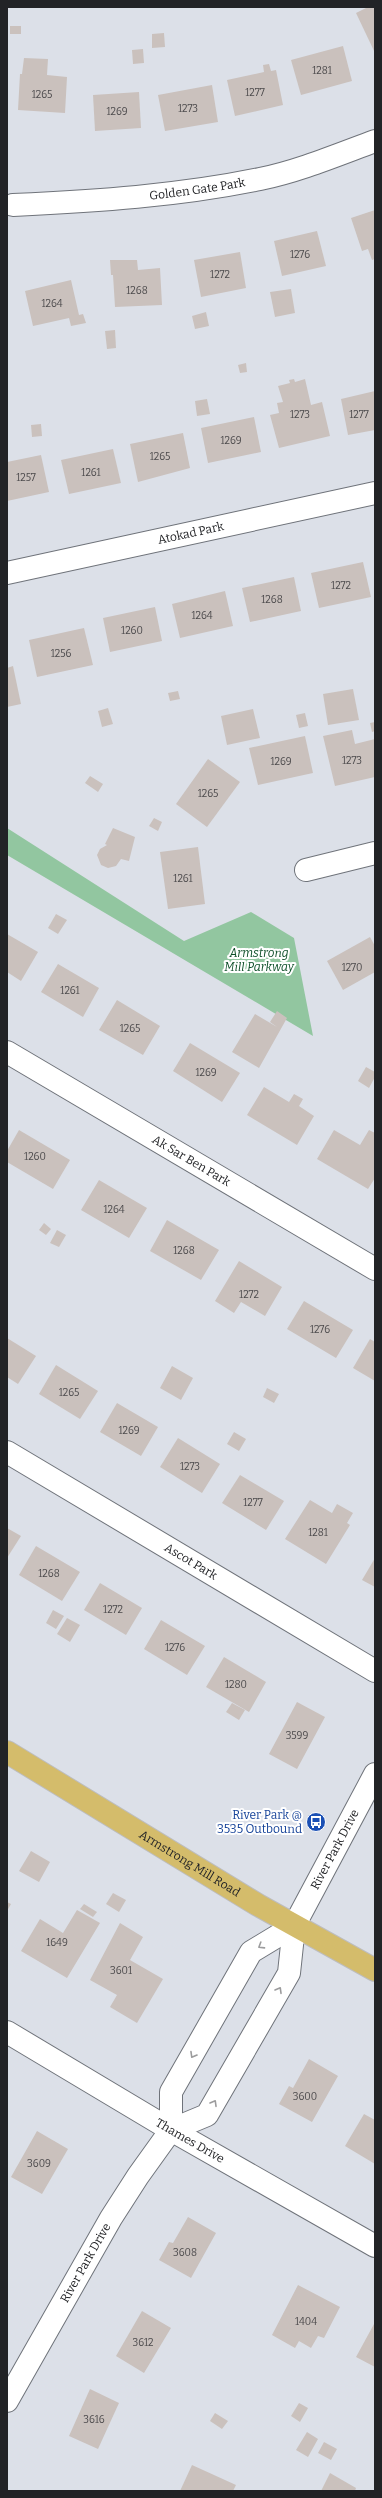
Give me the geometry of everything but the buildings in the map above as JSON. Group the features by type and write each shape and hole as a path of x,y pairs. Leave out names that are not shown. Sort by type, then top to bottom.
{"main road":[{"name":"Armstrong Mill Road","path":"7,1752 294,1926 375,1970"}],"street":[{"name":"Golden Gate Park","path":"13,205 137,199 194,191 261,179 375,141"},
{"name":"Atokad Park","path":"7,573 375,494"},
{"path":"306,870 375,853"},
{"name":"Ak Sar Ben Park","path":"7,1052 375,1269"},
{"name":"Ascot Park","path":"7,1452 375,1671"},
{"name":"River Park Drive","path":"7,2401 110,2218 171,2130 208,2115 289,1973 294,1926 375,1774"},
{"path":"171,2130 171,2092 251,1952 294,1926"},
{"name":"Thames Drive","path":"7,2032 171,2130 375,2246"}],"green space":[{"name":"Armstrong Mill Parkway","path":"7,828 184,941 251,912 294,938 313,1036 7,855"}],"place":[{"name":"River Park @ 3535 Outbound","path":"316,1822"}]}
